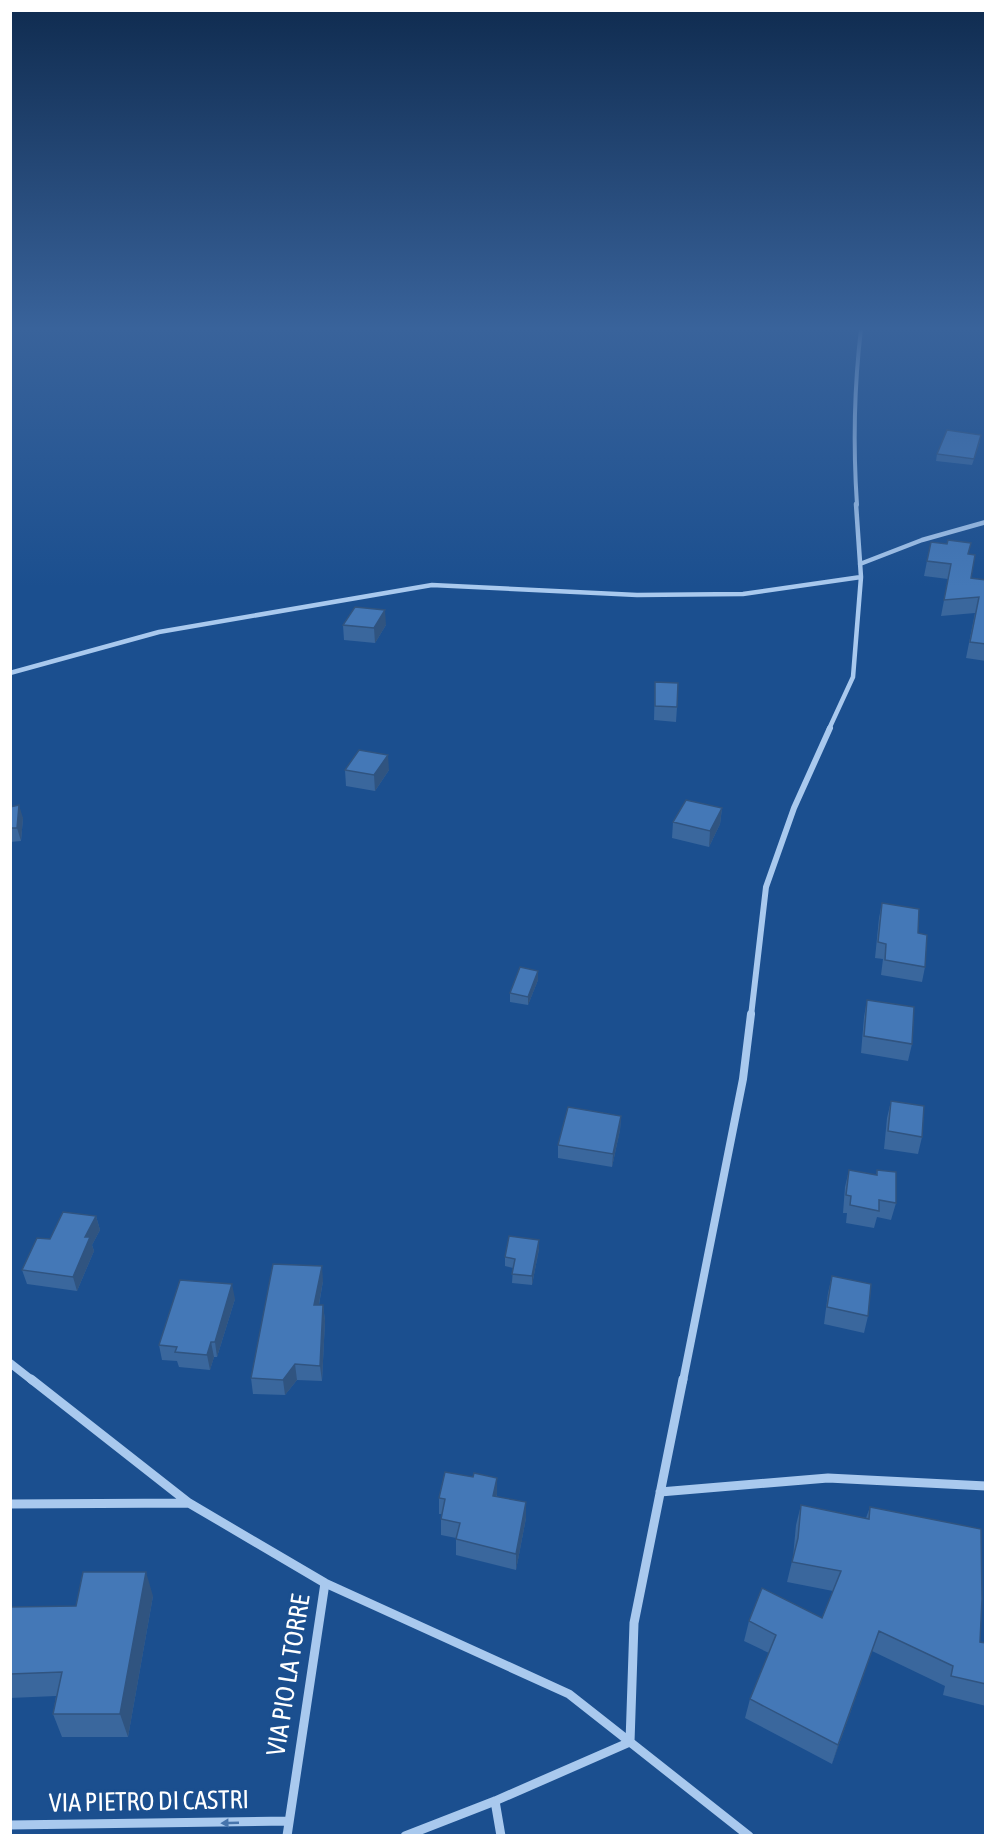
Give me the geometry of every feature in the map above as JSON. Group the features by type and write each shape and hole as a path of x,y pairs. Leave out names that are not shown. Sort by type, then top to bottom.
{"street":[{"path":"630,1742 633,1623 743,1079 766,887 794,808 854,677 861,577 853,448 854,415"},
{"path":"860,564 892,550 969,525 986,522"},
{"path":"10,673 159,632 432,585 637,595 743,594 861,577"},
{"name":"VIA PIO LA TORRE","path":"10,1363 189,1503 325,1583 287,1836"},
{"path":"660,1492 828,1478 986,1486"},
{"path":"10,1504 189,1503"},
{"path":"325,1583 569,1694 748,1835"},
{"path":"405,1836 495,1801 630,1742"},
{"path":"495,1801 501,1836"},
{"name":"VIA PIETRO DI CASTRI","path":"10,1825 288,1821"}],"building":[{"path":"947,430 981,435 974,459 937,454"},
{"path":"948,540 971,543 968,554 975,555 971,578 986,580 986,644 970,642 979,597 944,600 951,564 927,561 931,542 947,544"},
{"path":"355,607 385,610 374,628 343,625"},
{"path":"655,682 678,683 677,707 655,706"},
{"path":"359,750 388,755 374,775 345,770"},
{"path":"686,800 722,808 710,831 673,822"},
{"path":"19,805 17,828 10,828 10,807"},
{"path":"882,903 919,909 918,933 927,935 925,967 885,960 886,944 878,942"},
{"path":"520,967 538,971 528,997 510,993"},
{"path":"867,1000 914,1007 912,1044 864,1036"},
{"path":"891,1101 924,1106 922,1137 888,1131"},
{"path":"568,1107 621,1116 613,1154 558,1145"},
{"path":"849,1170 877,1175 877,1170 896,1172 896,1203 879,1200 879,1211 850,1205 851,1196 846,1195"},
{"path":"63,1212 96,1216 85,1237 90,1237 73,1277 22,1270 37,1238 50,1239"},
{"path":"509,1236 539,1240 532,1276 512,1274 515,1259 505,1257"},
{"path":"273,1264 322,1266 314,1305 323,1305 320,1366 295,1364 283,1380 251,1378"},
{"path":"832,1276 871,1284 868,1316 827,1307"},
{"path":"180,1280 232,1284 215,1342 211,1342 207,1355 175,1352 177,1347 159,1345"},
{"path":"445,1472 473,1477 474,1473 497,1478 493,1496 526,1502 516,1554 456,1539 460,1523 441,1519 445,1499 439,1498"},
{"path":"801,1505 869,1519 870,1507 981,1529 980,1642 986,1643 986,1684 951,1676 953,1666 879,1631 838,1745 750,1699 776,1635 749,1621 762,1588 822,1618 841,1571 792,1562 798,1538"},
{"path":"83,1572 146,1572 120,1714 53,1714 62,1672 10,1674 10,1607 76,1606"}]}
